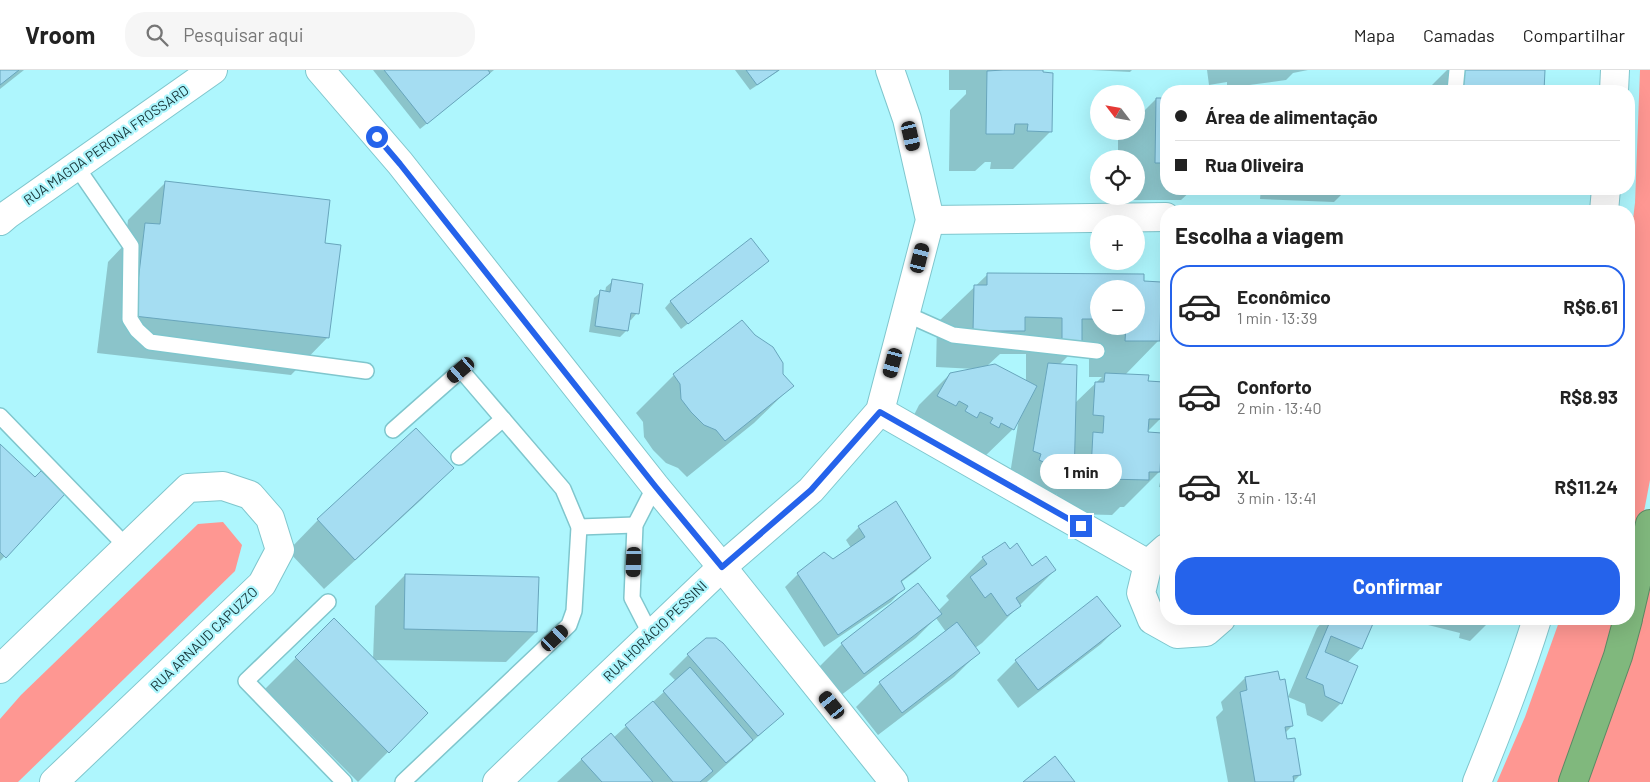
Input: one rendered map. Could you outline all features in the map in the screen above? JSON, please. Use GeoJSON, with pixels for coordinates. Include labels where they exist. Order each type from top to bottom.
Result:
{"type":"FeatureCollection","features":[{"type":"Feature","properties":{"kind":"highway"},"geometry":{"type":"LineString","coordinates":[[1635,588],[1650,524]]}},
{"type":"Feature","properties":{"kind":"highway"},"geometry":{"type":"LineString","coordinates":[[1573,782],[1618,656],[1626,625]]}},
{"type":"Feature","properties":{"kind":"street","name":"RUA MAGDA PERONA FROSSARD"},"geometry":{"type":"LineString","coordinates":[[2,214],[76,166],[213,70]]}},
{"type":"Feature","properties":{"kind":"street"},"geometry":{"type":"LineString","coordinates":[[320,70],[400,164],[655,486],[894,782]]}},
{"type":"Feature","properties":{"kind":"street","name":"RUA HORÁCIO PESSINI"},"geometry":{"type":"LineString","coordinates":[[497,782],[722,567],[811,490],[880,412],[930,220],[907,119],[890,70]]}},
{"type":"Feature","properties":{"kind":"street"},"geometry":{"type":"LineString","coordinates":[[1614,85],[1615,70]]}},
{"type":"Feature","properties":{"kind":"street"},"geometry":{"type":"LineString","coordinates":[[930,220],[1160,217]]}},
{"type":"Feature","properties":{"kind":"street"},"geometry":{"type":"LineString","coordinates":[[880,412],[1157,556],[1141,593],[1152,620],[1160,624]]}},
{"type":"Feature","properties":{"kind":"street","name":"RUA ARNAUD CAPUZZO"},"geometry":{"type":"LineString","coordinates":[[0,669],[188,488],[223,486],[250,495],[270,518],[280,550],[262,584],[54,782]]}},
{"type":"Feature","properties":{"kind":"street"},"geometry":{"type":"LineString","coordinates":[[1161,625],[1177,634],[1206,632],[1214,625]]}},
{"type":"Feature","properties":{"kind":"street"},"geometry":{"type":"LineString","coordinates":[[1477,782],[1500,726],[1535,625]]}},
{"type":"Feature","properties":{"kind":"lane"},"geometry":{"type":"LineString","coordinates":[[1456,85],[1457,70]]}},
{"type":"Feature","properties":{"kind":"lane"},"geometry":{"type":"LineString","coordinates":[[76,166],[131,246],[130,319],[137,330],[150,342],[366,371]]}},
{"type":"Feature","properties":{"kind":"lane"},"geometry":{"type":"LineString","coordinates":[[906,314],[953,335],[1097,351]]}},
{"type":"Feature","properties":{"kind":"lane"},"geometry":{"type":"LineString","coordinates":[[393,430],[461,370],[563,489],[579,527],[574,610],[569,625],[403,782]]}},
{"type":"Feature","properties":{"kind":"lane"},"geometry":{"type":"LineString","coordinates":[[0,416],[127,547]]}},
{"type":"Feature","properties":{"kind":"lane"},"geometry":{"type":"LineString","coordinates":[[459,457],[502,419]]}},
{"type":"Feature","properties":{"kind":"lane"},"geometry":{"type":"LineString","coordinates":[[651,634],[632,598],[635,525],[655,486]]}},
{"type":"Feature","properties":{"kind":"lane"},"geometry":{"type":"LineString","coordinates":[[579,527],[635,525]]}},
{"type":"Feature","properties":{"kind":"lane"},"geometry":{"type":"LineString","coordinates":[[328,602],[246,681],[344,782]]}},
{"type":"Feature","properties":{"kind":"shaded area"},"geometry":{"type":"Polygon","coordinates":[[[1640,70],[1650,70],[1650,480],[1635,555],[1635,205],[1640,70]]]}},
{"type":"Feature","properties":{"kind":"shaded area"},"geometry":{"type":"Polygon","coordinates":[[[223,522],[242,545],[235,571],[18,782],[0,782],[0,719],[21,695],[198,524],[223,522]]]}},
{"type":"Feature","properties":{"kind":"shaded area"},"geometry":{"type":"Polygon","coordinates":[[[1650,583],[1650,782],[1584,782],[1650,583]]]}},
{"type":"Feature","properties":{"kind":"shaded area"},"geometry":{"type":"Polygon","coordinates":[[[1558,625],[1615,625],[1561,782],[1497,782],[1525,717],[1558,625]]]}},
{"type":"Feature","properties":{"kind":"building"},"geometry":{"type":"Polygon","coordinates":[[[0,70],[19,70],[0,85],[0,70]]]}},
{"type":"Feature","properties":{"kind":"building"},"geometry":{"type":"Polygon","coordinates":[[[384,70],[488,70],[490,73],[427,124],[384,70]]]}},
{"type":"Feature","properties":{"kind":"building"},"geometry":{"type":"Polygon","coordinates":[[[746,70],[779,70],[757,85],[746,70]]]}},
{"type":"Feature","properties":{"kind":"building"},"geometry":{"type":"Polygon","coordinates":[[[1043,70],[1043,72],[1053,73],[1052,132],[1027,131],[1028,124],[1015,124],[1014,134],[986,134],[987,71],[1043,70]]]}},
{"type":"Feature","properties":{"kind":"building"},"geometry":{"type":"Polygon","coordinates":[[[1462,70],[1545,70],[1544,85],[1461,85],[1462,70]]]}},
{"type":"Feature","properties":{"kind":"building"},"geometry":{"type":"Polygon","coordinates":[[[1156,98],[1160,98],[1160,163],[1155,163],[1156,98]]]}},
{"type":"Feature","properties":{"kind":"building"},"geometry":{"type":"Polygon","coordinates":[[[165,181],[330,200],[325,243],[341,245],[329,338],[134,316],[145,223],[160,224],[165,181]]]}},
{"type":"Feature","properties":{"kind":"building"},"geometry":{"type":"Polygon","coordinates":[[[751,238],[769,261],[688,324],[670,301],[751,238]]]}},
{"type":"Feature","properties":{"kind":"building"},"geometry":{"type":"Polygon","coordinates":[[[987,273],[1144,274],[1144,280],[1090,280],[1090,319],[1082,319],[1082,344],[1062,344],[1062,318],[1025,317],[1025,331],[973,331],[974,285],[987,285],[987,273]]]}},
{"type":"Feature","properties":{"kind":"building"},"geometry":{"type":"Polygon","coordinates":[[[612,279],[643,284],[639,314],[631,313],[628,331],[595,326],[600,290],[610,292],[612,279]]]}},
{"type":"Feature","properties":{"kind":"building"},"geometry":{"type":"Polygon","coordinates":[[[1145,281],[1160,282],[1160,341],[1125,341],[1125,335],[1145,335],[1145,281]]]}},
{"type":"Feature","properties":{"kind":"building"},"geometry":{"type":"Polygon","coordinates":[[[742,320],[755,335],[773,347],[783,363],[783,374],[794,386],[725,441],[716,430],[704,425],[691,412],[681,399],[680,384],[673,374],[742,320]]]}},
{"type":"Feature","properties":{"kind":"building"},"geometry":{"type":"Polygon","coordinates":[[[1048,363],[1077,365],[1074,479],[1064,479],[1053,472],[1054,467],[1039,460],[1041,454],[1033,451],[1048,363]]]}},
{"type":"Feature","properties":{"kind":"building"},"geometry":{"type":"Polygon","coordinates":[[[995,364],[1037,386],[1014,430],[1001,423],[999,428],[990,423],[993,418],[980,412],[977,418],[965,411],[968,406],[959,401],[956,406],[937,396],[950,373],[995,364]]]}},
{"type":"Feature","properties":{"kind":"building"},"geometry":{"type":"Polygon","coordinates":[[[1105,373],[1149,375],[1148,381],[1160,382],[1160,419],[1149,419],[1148,432],[1160,433],[1160,472],[1149,472],[1149,480],[1105,479],[1105,471],[1091,470],[1093,432],[1103,433],[1104,416],[1093,415],[1095,382],[1104,382],[1105,373]]]}},
{"type":"Feature","properties":{"kind":"building"},"geometry":{"type":"Polygon","coordinates":[[[416,428],[454,468],[355,560],[317,519],[416,428]]]}},
{"type":"Feature","properties":{"kind":"building"},"geometry":{"type":"Polygon","coordinates":[[[0,444],[35,477],[41,471],[65,494],[6,558],[0,552],[0,444]]]}},
{"type":"Feature","properties":{"kind":"building"},"geometry":{"type":"Polygon","coordinates":[[[896,501],[931,558],[901,581],[905,589],[838,635],[797,573],[824,552],[833,559],[865,537],[858,526],[896,501]]]}},
{"type":"Feature","properties":{"kind":"building"},"geometry":{"type":"Polygon","coordinates":[[[1005,542],[1010,549],[1017,543],[1032,566],[1046,556],[1056,570],[1016,598],[1021,606],[1007,616],[991,593],[985,598],[970,577],[987,564],[982,557],[1005,542]]]}},
{"type":"Feature","properties":{"kind":"building"},"geometry":{"type":"Polygon","coordinates":[[[405,574],[539,577],[537,632],[404,629],[405,574]]]}},
{"type":"Feature","properties":{"kind":"building"},"geometry":{"type":"Polygon","coordinates":[[[918,583],[942,614],[864,674],[841,643],[918,583]]]}},
{"type":"Feature","properties":{"kind":"building"},"geometry":{"type":"Polygon","coordinates":[[[1097,596],[1121,626],[1038,690],[1015,660],[1097,596]]]}},
{"type":"Feature","properties":{"kind":"building"},"geometry":{"type":"Polygon","coordinates":[[[334,618],[428,713],[389,753],[295,657],[334,618]]]}},
{"type":"Feature","properties":{"kind":"building"},"geometry":{"type":"Polygon","coordinates":[[[957,622],[980,653],[902,713],[879,682],[957,622]]]}},
{"type":"Feature","properties":{"kind":"building"},"geometry":{"type":"Polygon","coordinates":[[[1328,625],[1372,625],[1362,649],[1331,636],[1325,652],[1358,666],[1342,704],[1325,696],[1323,685],[1306,678],[1328,625]]]}},
{"type":"Feature","properties":{"kind":"building"},"geometry":{"type":"Polygon","coordinates":[[[706,638],[716,638],[723,643],[784,714],[758,736],[687,654],[706,638]]]}},
{"type":"Feature","properties":{"kind":"building"},"geometry":{"type":"Polygon","coordinates":[[[690,667],[753,740],[726,763],[663,691],[690,667]]]}},
{"type":"Feature","properties":{"kind":"building"},"geometry":{"type":"Polygon","coordinates":[[[1278,671],[1280,680],[1285,679],[1293,726],[1285,727],[1287,739],[1295,738],[1301,775],[1293,776],[1294,782],[1255,782],[1240,692],[1247,690],[1245,677],[1278,671]]]}},
{"type":"Feature","properties":{"kind":"building"},"geometry":{"type":"Polygon","coordinates":[[[653,701],[713,771],[700,782],[673,782],[625,725],[653,701]]]}},
{"type":"Feature","properties":{"kind":"building"},"geometry":{"type":"Polygon","coordinates":[[[611,733],[653,782],[602,782],[581,759],[611,733]]]}},
{"type":"Feature","properties":{"kind":"building"},"geometry":{"type":"Polygon","coordinates":[[[1055,756],[1075,782],[1023,782],[1055,756]]]}},
{"type":"Feature","properties":{"kind":"route"},"geometry":{"type":"LineString","coordinates":[[377,137],[655,486],[722,567],[811,490],[880,412],[1081,526]]}}]}
